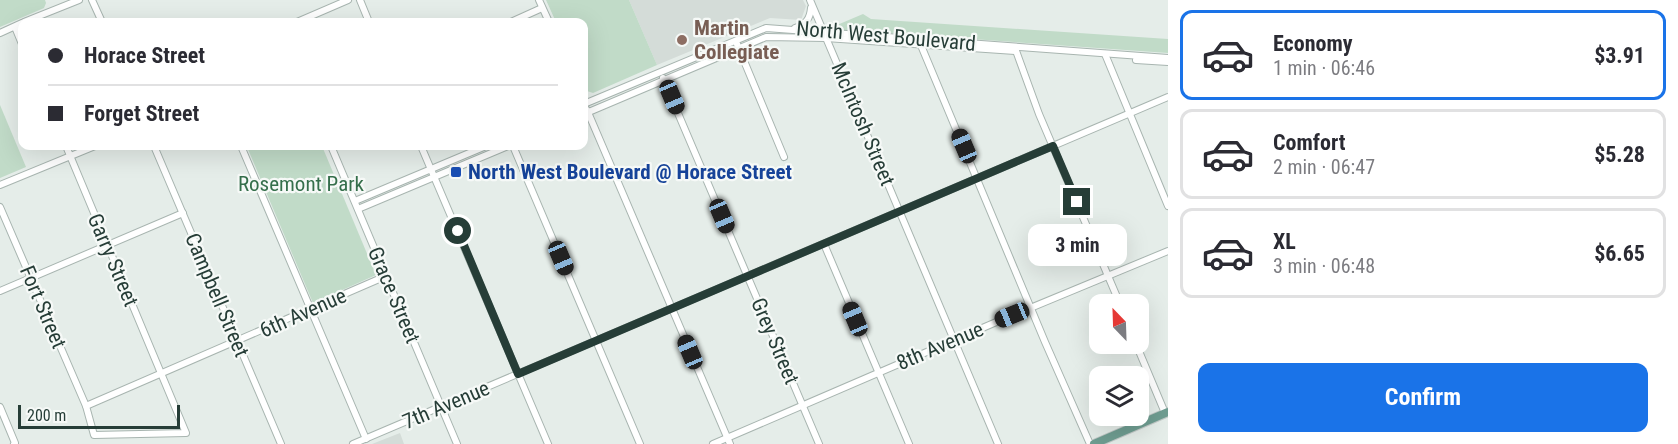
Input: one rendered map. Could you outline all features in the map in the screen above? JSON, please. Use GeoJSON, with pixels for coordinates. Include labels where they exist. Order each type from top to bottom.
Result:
{"type":"FeatureCollection","features":[{"type":"Feature","properties":{"kind":"main road"},"geometry":{"type":"LineString","coordinates":[[1092,444],[1167,413]]}},
{"type":"Feature","properties":{"kind":"street"},"geometry":{"type":"LineString","coordinates":[[35,18],[79,0]]}},
{"type":"Feature","properties":{"kind":"street"},"geometry":{"type":"LineString","coordinates":[[92,0],[100,18]]}},
{"type":"Feature","properties":{"kind":"street"},"geometry":{"type":"LineString","coordinates":[[306,18],[348,0]]}},
{"type":"Feature","properties":{"kind":"street"},"geometry":{"type":"LineString","coordinates":[[360,0],[367,18]]}},
{"type":"Feature","properties":{"kind":"street"},"geometry":{"type":"LineString","coordinates":[[539,0],[547,18]]}},
{"type":"Feature","properties":{"kind":"street","name":"McIntosh Street"},"geometry":{"type":"LineString","coordinates":[[792,28],[804,25],[810,16],[811,2]]}},
{"type":"Feature","properties":{"kind":"street","name":"McIntosh Street"},"geometry":{"type":"LineString","coordinates":[[811,2],[998,444]]}},
{"type":"Feature","properties":{"kind":"street"},"geometry":{"type":"LineString","coordinates":[[520,18],[542,8]]}},
{"type":"Feature","properties":{"kind":"street"},"geometry":{"type":"LineString","coordinates":[[0,33],[18,26]]}},
{"type":"Feature","properties":{"kind":"street"},"geometry":{"type":"LineString","coordinates":[[15,27],[18,34]]}},
{"type":"Feature","properties":{"kind":"street","name":"North West Boulevard"},"geometry":{"type":"LineString","coordinates":[[588,101],[766,28],[792,28],[824,35]]}},
{"type":"Feature","properties":{"kind":"street","name":"North West Boulevard"},"geometry":{"type":"LineString","coordinates":[[588,112],[766,37],[824,35],[1106,56],[1168,63]]}},
{"type":"Feature","properties":{"kind":"street"},"geometry":{"type":"LineString","coordinates":[[735,40],[784,157]]}},
{"type":"Feature","properties":{"kind":"street"},"geometry":{"type":"LineString","coordinates":[[920,42],[1031,308],[1092,444]]}},
{"type":"Feature","properties":{"kind":"street"},"geometry":{"type":"LineString","coordinates":[[1015,49],[1116,294]]}},
{"type":"Feature","properties":{"kind":"street"},"geometry":{"type":"LineString","coordinates":[[1106,56],[1168,206]]}},
{"type":"Feature","properties":{"kind":"street","name":"North West Boulevard"},"geometry":{"type":"LineString","coordinates":[[1106,56],[1168,58]]}},
{"type":"Feature","properties":{"kind":"street","name":"Grey Street"},"geometry":{"type":"LineString","coordinates":[[661,72],[819,444]]}},
{"type":"Feature","properties":{"kind":"street","name":"7th Avenue"},"geometry":{"type":"LineString","coordinates":[[353,444],[1168,97]]}},
{"type":"Feature","properties":{"kind":"street"},"geometry":{"type":"LineString","coordinates":[[588,118],[729,441]]}},
{"type":"Feature","properties":{"kind":"street","name":"Garry Street"},"geometry":{"type":"LineString","coordinates":[[68,150],[186,433],[94,435],[86,406]]}},
{"type":"Feature","properties":{"kind":"street"},"geometry":{"type":"LineString","coordinates":[[0,185],[85,150]]}},
{"type":"Feature","properties":{"kind":"street","name":"Campbell Street"},"geometry":{"type":"LineString","coordinates":[[156,150],[281,444]]}},
{"type":"Feature","properties":{"kind":"street"},"geometry":{"type":"LineString","coordinates":[[243,150],[366,439]]}},
{"type":"Feature","properties":{"kind":"street","name":"Grace Street"},"geometry":{"type":"LineString","coordinates":[[333,150],[457,444]]}},
{"type":"Feature","properties":{"kind":"street"},"geometry":{"type":"LineString","coordinates":[[423,150],[548,444]]}},
{"type":"Feature","properties":{"kind":"street"},"geometry":{"type":"LineString","coordinates":[[355,201],[476,150]]}},
{"type":"Feature","properties":{"kind":"street"},"geometry":{"type":"LineString","coordinates":[[358,209],[498,150]]}},
{"type":"Feature","properties":{"kind":"street"},"geometry":{"type":"LineString","coordinates":[[515,150],[640,444]]}},
{"type":"Feature","properties":{"kind":"street","name":"Fort Street"},"geometry":{"type":"LineString","coordinates":[[0,207],[86,406]]}},
{"type":"Feature","properties":{"kind":"street"},"geometry":{"type":"LineString","coordinates":[[0,291],[183,213]]}},
{"type":"Feature","properties":{"kind":"street"},"geometry":{"type":"LineString","coordinates":[[824,244],[909,444]]}},
{"type":"Feature","properties":{"kind":"street","name":"8th Avenue"},"geometry":{"type":"LineString","coordinates":[[713,444],[729,441],[803,405],[1168,251]]}},
{"type":"Feature","properties":{"kind":"street","name":"6th Avenue"},"geometry":{"type":"LineString","coordinates":[[86,406],[386,276]]}},
{"type":"Feature","properties":{"kind":"street"},"geometry":{"type":"LineString","coordinates":[[1140,354],[1167,413]]}},
{"type":"Feature","properties":{"kind":"street"},"geometry":{"type":"LineString","coordinates":[[0,407],[14,444]]}},
{"type":"Feature","properties":{"kind":"shaded area","name":"Martin Collegiate"},"geometry":{"type":"Polygon","coordinates":[[[629,0],[803,0],[806,6],[801,20],[770,18],[657,65],[629,0]]]}},
{"type":"Feature","properties":{"kind":"shaded area"},"geometry":{"type":"Polygon","coordinates":[[[400,433],[404,444],[372,444],[400,433]]]}},
{"type":"Feature","properties":{"kind":"green space"},"geometry":{"type":"Polygon","coordinates":[[[0,0],[45,0],[44,8],[0,27],[0,0]]]}},
{"type":"Feature","properties":{"kind":"green space"},"geometry":{"type":"Polygon","coordinates":[[[546,0],[629,0],[657,65],[593,93],[588,91],[588,18],[554,18],[546,0]]]}},
{"type":"Feature","properties":{"kind":"green space"},"geometry":{"type":"Polygon","coordinates":[[[863,14],[871,19],[1168,39],[1168,53],[830,29],[828,25],[835,21],[837,25],[863,14]]]}},
{"type":"Feature","properties":{"kind":"green space"},"geometry":{"type":"Polygon","coordinates":[[[0,105],[26,167],[0,178],[0,105]]]}},
{"type":"Feature","properties":{"kind":"green space","name":"Rosemont Park"},"geometry":{"type":"Polygon","coordinates":[[[248,150],[324,150],[376,275],[313,303],[248,150]]]}},
{"type":"Feature","properties":{"kind":"place","name":"Martin Collegiate"},"geometry":{"type":"Point","coordinates":[682,40]}},
{"type":"Feature","properties":{"kind":"place","name":"North West Boulevard @ Horace Street"},"geometry":{"type":"Point","coordinates":[456,172]}},
{"type":"Feature","properties":{"kind":"route"},"geometry":{"type":"LineString","coordinates":[[458,231],[518,374],[1053,146],[1077,202]]}}]}
